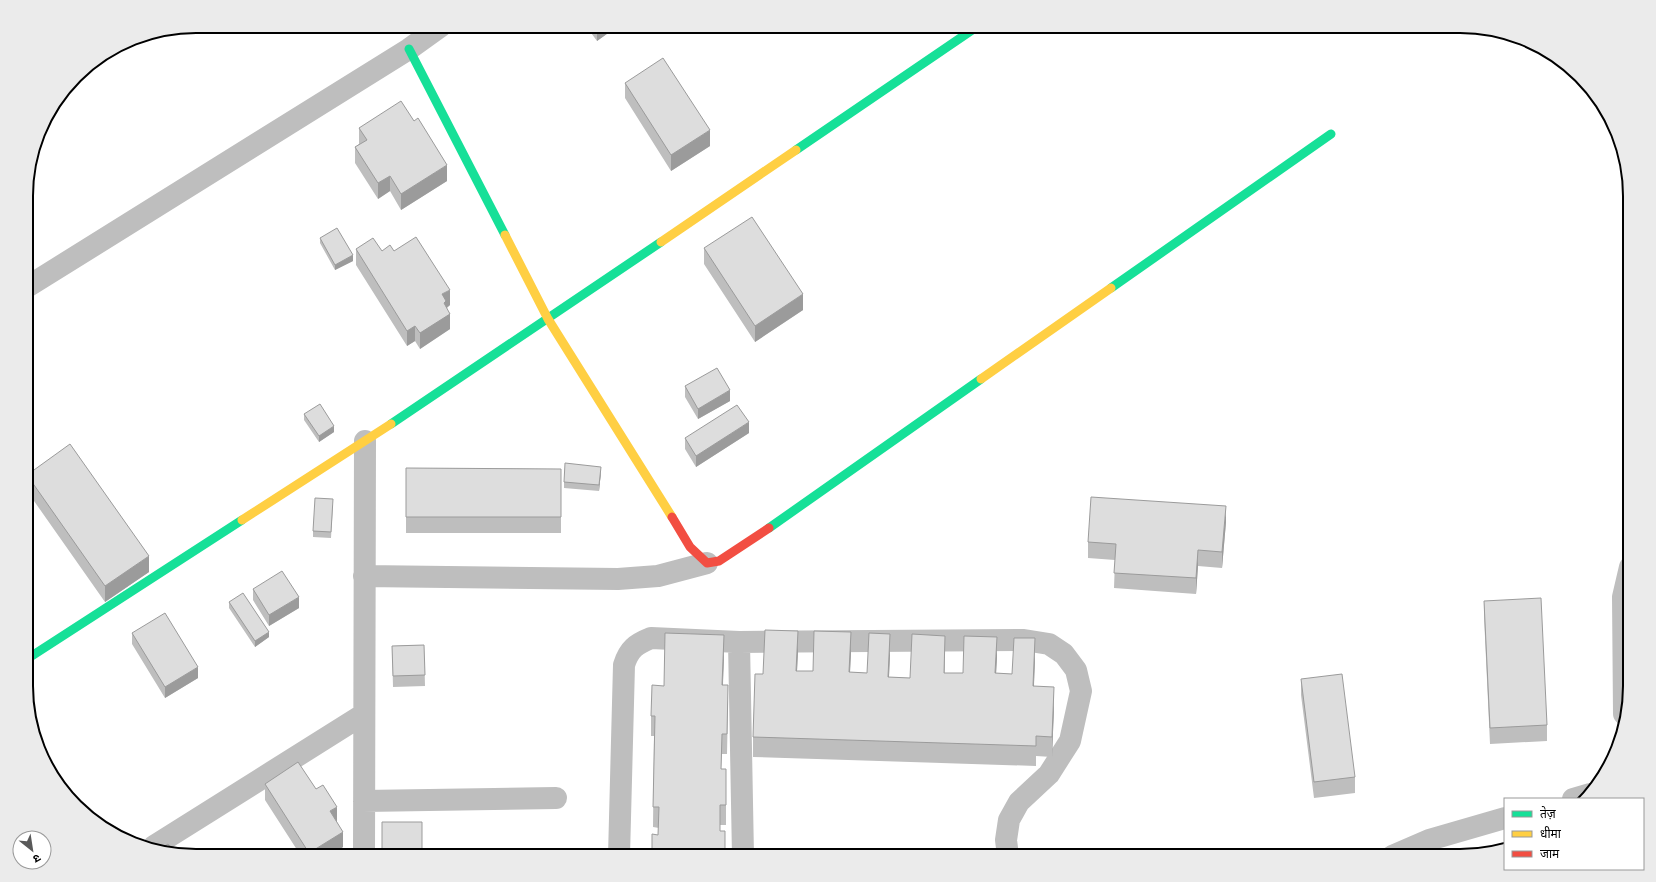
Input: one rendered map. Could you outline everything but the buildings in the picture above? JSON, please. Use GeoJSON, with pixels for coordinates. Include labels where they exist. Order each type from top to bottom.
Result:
{"type":"FeatureCollection","features":[{"type":"Feature","properties":{"kind":"street"},"geometry":{"type":"LineString","coordinates":[[33,283],[430,33]]}},
{"type":"Feature","properties":{"kind":"street"},"geometry":{"type":"LineString","coordinates":[[33,655],[365,441],[968,33]]}},
{"type":"Feature","properties":{"kind":"street"},"geometry":{"type":"LineString","coordinates":[[408,48],[548,318],[690,547],[707,563]]}},
{"type":"Feature","properties":{"kind":"street"},"geometry":{"type":"LineString","coordinates":[[364,576],[618,579],[658,576],[719,561],[734,552],[1331,134]]}},
{"type":"Feature","properties":{"kind":"street"},"geometry":{"type":"LineString","coordinates":[[364,849],[365,441]]}},
{"type":"Feature","properties":{"kind":"street"},"geometry":{"type":"LineString","coordinates":[[619,849],[624,665],[627,655],[638,644],[651,638],[739,642],[1024,640],[1049,644],[1064,654],[1076,670],[1081,691],[1070,741],[1048,774],[1019,802],[1008,820],[1006,840],[1007,849]]}},
{"type":"Feature","properties":{"kind":"street"},"geometry":{"type":"LineString","coordinates":[[739,642],[743,849]]}},
{"type":"Feature","properties":{"kind":"street"},"geometry":{"type":"LineString","coordinates":[[157,844],[364,714]]}},
{"type":"Feature","properties":{"kind":"street"},"geometry":{"type":"LineString","coordinates":[[364,801],[556,798]]}},
{"type":"Feature","properties":{"kind":"street"},"geometry":{"type":"LineString","coordinates":[[1408,849],[1429,840],[1504,818]]}},
{"type":"Feature","properties":{"kind":"traffic: fast"},"geometry":{"type":"LineString","coordinates":[[796,150],[968,33]]}},
{"type":"Feature","properties":{"kind":"traffic: fast"},"geometry":{"type":"LineString","coordinates":[[409,49],[505,235]]}},
{"type":"Feature","properties":{"kind":"traffic: fast"},"geometry":{"type":"LineString","coordinates":[[1111,288],[1331,134]]}},
{"type":"Feature","properties":{"kind":"traffic: fast"},"geometry":{"type":"LineString","coordinates":[[391,424],[661,242]]}},
{"type":"Feature","properties":{"kind":"traffic: fast"},"geometry":{"type":"LineString","coordinates":[[769,528],[981,379]]}},
{"type":"Feature","properties":{"kind":"traffic: fast"},"geometry":{"type":"LineString","coordinates":[[33,655],[242,520]]}},
{"type":"Feature","properties":{"kind":"traffic: slow"},"geometry":{"type":"LineString","coordinates":[[661,242],[796,150]]}},
{"type":"Feature","properties":{"kind":"traffic: slow"},"geometry":{"type":"LineString","coordinates":[[505,235],[548,319],[672,517]]}},
{"type":"Feature","properties":{"kind":"traffic: slow"},"geometry":{"type":"LineString","coordinates":[[981,379],[1111,288]]}},
{"type":"Feature","properties":{"kind":"traffic: slow"},"geometry":{"type":"LineString","coordinates":[[242,520],[391,424]]}},
{"type":"Feature","properties":{"kind":"traffic: jam"},"geometry":{"type":"LineString","coordinates":[[672,517],[690,547],[707,563],[719,561],[769,528]]}}]}
